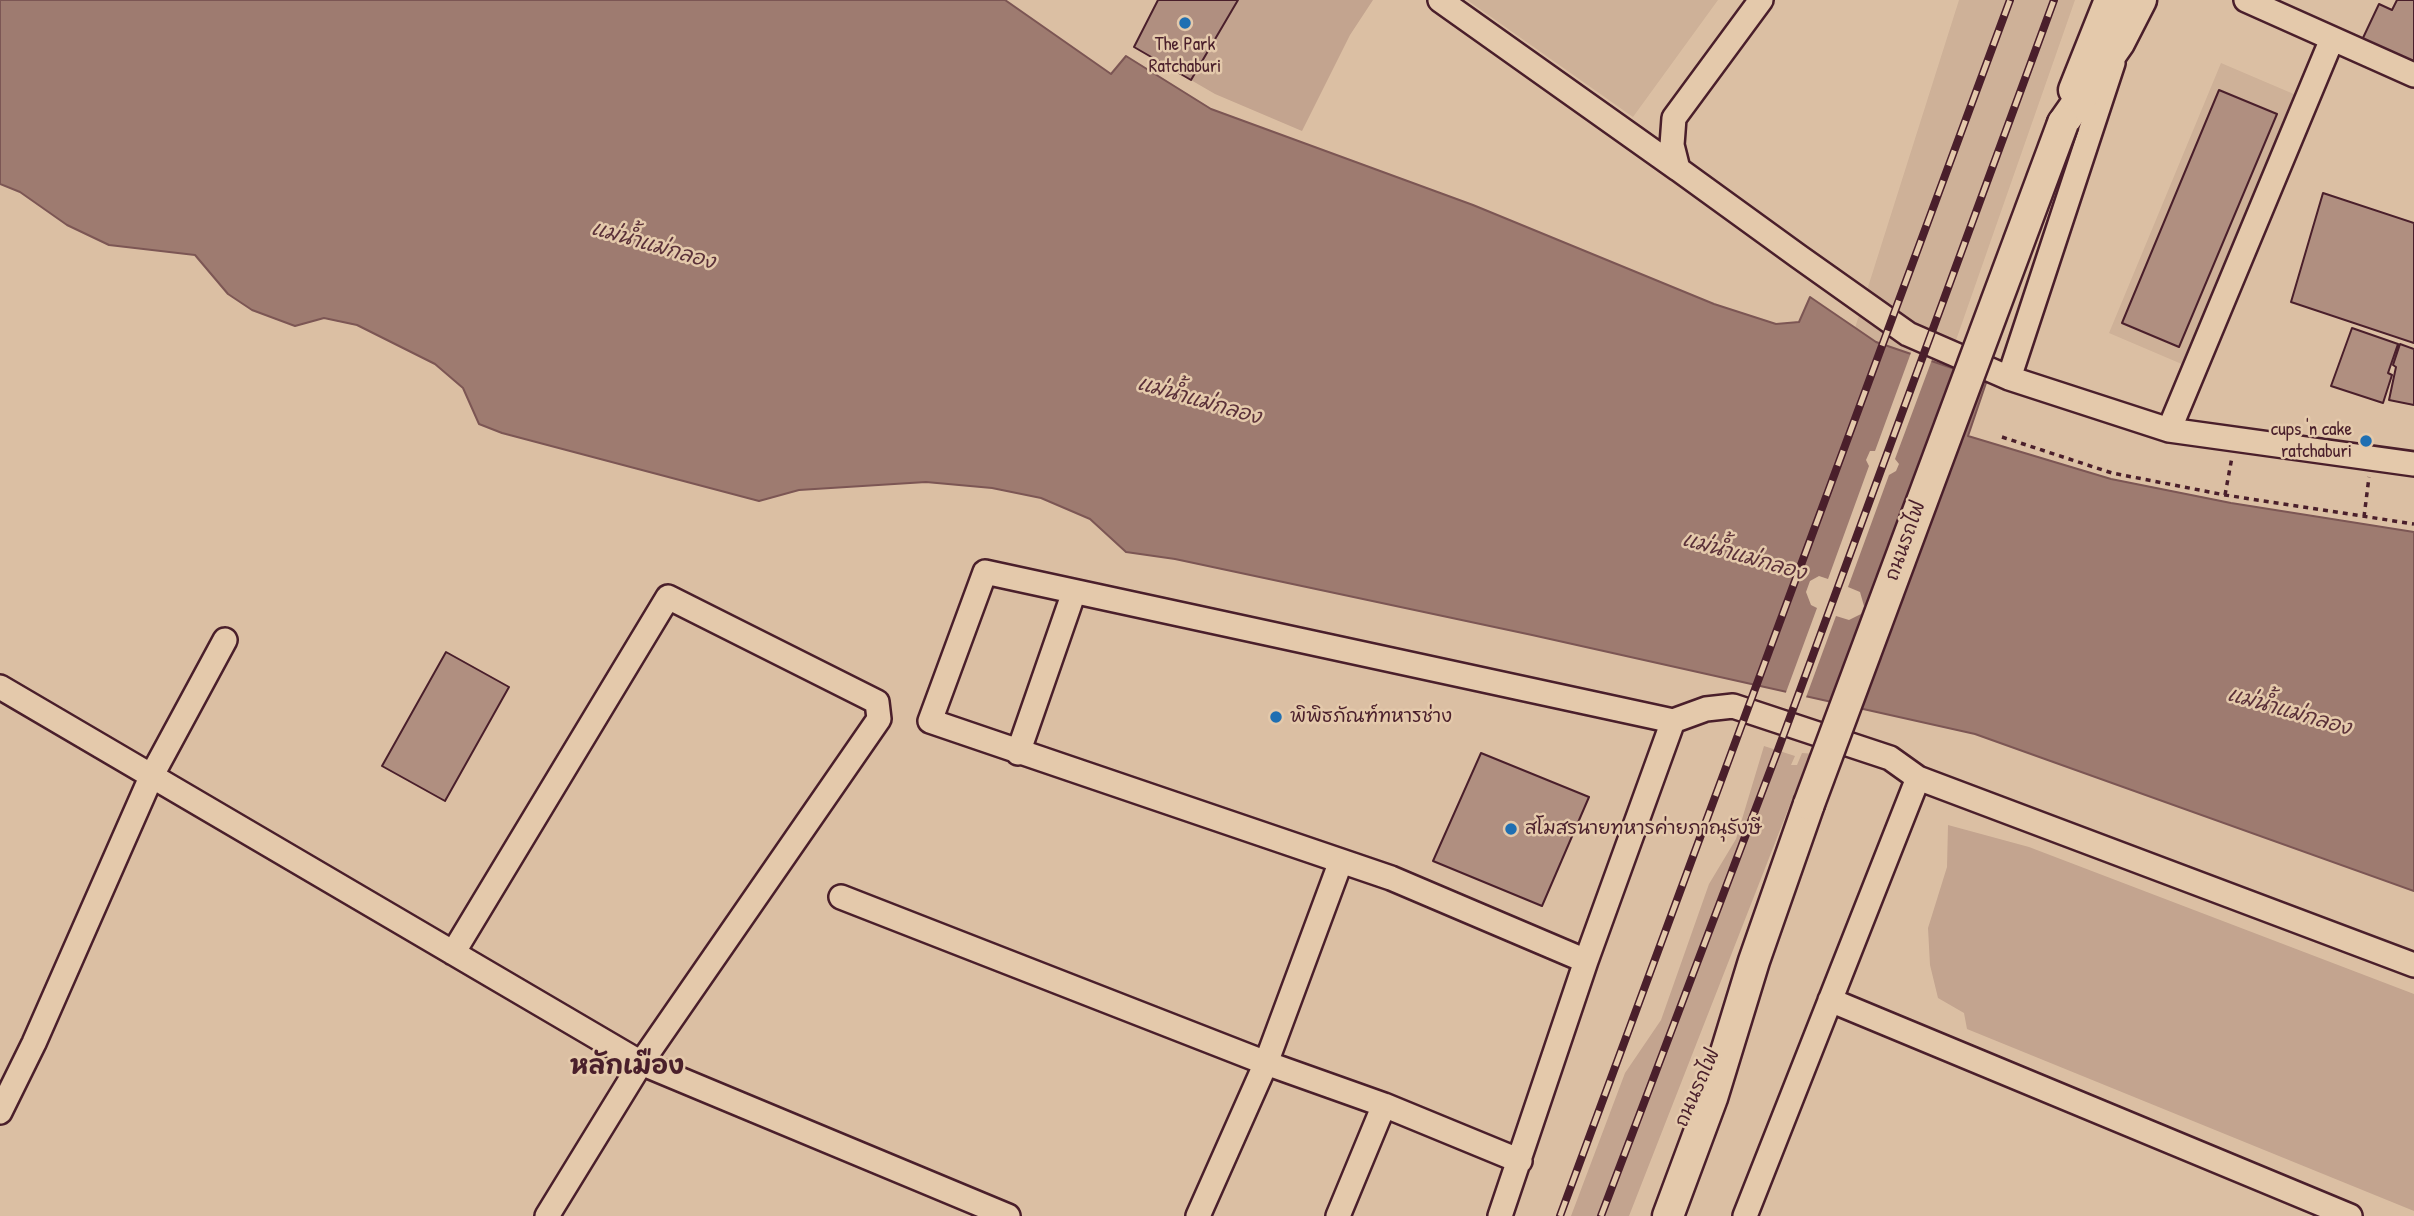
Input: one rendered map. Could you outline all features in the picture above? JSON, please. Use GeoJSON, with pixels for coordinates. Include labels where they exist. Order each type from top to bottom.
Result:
{"type":"FeatureCollection","features":[{"type":"Feature","properties":{"kind":"main road","name":"ถนนรถไฟ"},"geometry":{"type":"LineString","coordinates":[[1668,1216],[1713,1098],[1755,961],[1809,804],[2110,0]]}},
{"type":"Feature","properties":{"kind":"main road","name":"ถนนรถไฟ"},"geometry":{"type":"LineString","coordinates":[[2063,123],[2119,43],[2141,0]]}},
{"type":"Feature","properties":{"kind":"main road","name":"ถนนรถไฟ"},"geometry":{"type":"LineString","coordinates":[[1646,1216],[1687,1111],[1755,961]]}},
{"type":"Feature","properties":{"kind":"street"},"geometry":{"type":"LineString","coordinates":[[1440,0],[1908,334],[2009,377],[2169,430],[2414,464]]}},
{"type":"Feature","properties":{"kind":"street"},"geometry":{"type":"LineString","coordinates":[[1678,169],[1672,145],[1674,118],[1761,0]]}},
{"type":"Feature","properties":{"kind":"street"},"geometry":{"type":"LineString","coordinates":[[2246,0],[2414,75]]}},
{"type":"Feature","properties":{"kind":"street"},"geometry":{"type":"LineString","coordinates":[[2169,430],[2332,39]]}},
{"type":"Feature","properties":{"kind":"street"},"geometry":{"type":"LineString","coordinates":[[2009,377],[2119,43]]}},
{"type":"Feature","properties":{"kind":"street"},"geometry":{"type":"LineString","coordinates":[[1586,961],[1449,901],[1341,861],[930,721],[985,572],[1673,721],[1706,709],[1733,706],[1890,758],[1918,778],[2414,965]]}},
{"type":"Feature","properties":{"kind":"street"},"geometry":{"type":"LineString","coordinates":[[1018,753],[1074,592]]}},
{"type":"Feature","properties":{"kind":"street"},"geometry":{"type":"LineString","coordinates":[[453,953],[668,597],[877,702],[879,719],[640,1063],[547,1216]]}},
{"type":"Feature","properties":{"kind":"street"},"geometry":{"type":"LineString","coordinates":[[0,1112],[34,1042],[152,775],[225,640]]}},
{"type":"Feature","properties":{"kind":"street"},"geometry":{"type":"LineString","coordinates":[[0,687],[640,1063],[1008,1216]]}},
{"type":"Feature","properties":{"kind":"street"},"geometry":{"type":"LineString","coordinates":[[1500,1216],[1586,961],[1673,721]]}},
{"type":"Feature","properties":{"kind":"street"},"geometry":{"type":"LineString","coordinates":[[1745,1216],[1918,778]]}},
{"type":"Feature","properties":{"kind":"street"},"geometry":{"type":"LineString","coordinates":[[1198,1216],[1266,1063],[1341,861]]}},
{"type":"Feature","properties":{"kind":"street"},"geometry":{"type":"LineString","coordinates":[[841,897],[1266,1063],[1384,1105],[1520,1161]]}},
{"type":"Feature","properties":{"kind":"street"},"geometry":{"type":"LineString","coordinates":[[1830,1000],[2350,1216]]}},
{"type":"Feature","properties":{"kind":"street"},"geometry":{"type":"LineString","coordinates":[[1338,1216],[1384,1105]]}},
{"type":"Feature","properties":{"kind":"path"},"geometry":{"type":"LineString","coordinates":[[2001,437],[2112,473],[2225,495],[2414,524]]}},
{"type":"Feature","properties":{"kind":"path"},"geometry":{"type":"LineString","coordinates":[[2225,495],[2232,455]]}},
{"type":"Feature","properties":{"kind":"path"},"geometry":{"type":"LineString","coordinates":[[2364,517],[2370,475]]}},
{"type":"Feature","properties":{"kind":"shaded area"},"geometry":{"type":"Polygon","coordinates":[[[1158,0],[1373,0],[1350,35],[1302,131],[1215,94],[1134,47],[1158,0]]]}},
{"type":"Feature","properties":{"kind":"shaded area"},"geometry":{"type":"Polygon","coordinates":[[[1467,0],[1718,0],[1633,117],[1467,0]]]}},
{"type":"Feature","properties":{"kind":"shaded area"},"geometry":{"type":"Polygon","coordinates":[[[1959,0],[2075,0],[1947,366],[1875,342],[1855,328],[1959,0]]]}},
{"type":"Feature","properties":{"kind":"shaded area"},"geometry":{"type":"Polygon","coordinates":[[[2221,63],[2296,95],[2184,365],[2109,333],[2221,63]]]}},
{"type":"Feature","properties":{"kind":"shaded area"},"geometry":{"type":"Polygon","coordinates":[[[1764,746],[1795,756],[1791,765],[1797,765],[1802,753],[1817,754],[1804,783],[1798,784],[1629,1216],[1571,1216],[1625,1073],[1661,1020],[1709,884],[1736,839],[1764,746]]]}},
{"type":"Feature","properties":{"kind":"shaded area"},"geometry":{"type":"Polygon","coordinates":[[[1948,825],[2029,847],[2414,994],[2414,1211],[1967,1029],[1964,1013],[1938,998],[1930,965],[1928,928],[1947,867],[1948,825]]]}},
{"type":"Feature","properties":{"kind":"water","name":"แม่น้ำแม่กลอง"},"geometry":{"type":"Polygon","coordinates":[[[0,0],[1005,0],[1111,74],[1126,56],[1211,109],[1473,205],[1714,304],[1776,324],[1799,322],[1810,297],[1876,342],[1987,380],[1968,436],[2111,479],[2231,503],[2414,532],[2414,891],[1975,734],[1532,635],[1175,559],[1126,552],[1090,519],[1041,498],[992,488],[926,482],[799,490],[759,501],[502,433],[479,424],[463,388],[435,364],[357,325],[324,318],[295,326],[252,310],[228,294],[195,255],[109,245],[67,225],[20,192],[0,184],[0,0]]]}},
{"type":"Feature","properties":{"kind":"pier"},"geometry":{"type":"Polygon","coordinates":[[[1912,350],[1933,357],[1895,459],[1899,464],[1896,471],[1889,475],[1848,587],[1860,592],[1864,606],[1861,614],[1849,620],[1836,616],[1805,700],[1785,695],[1817,608],[1811,605],[1806,592],[1810,581],[1819,576],[1828,579],[1869,466],[1866,460],[1870,451],[1875,451],[1912,350]]]}},
{"type":"Feature","properties":{"kind":"building","name":"The Park Ratchaburi"},"geometry":{"type":"Polygon","coordinates":[[[1158,0],[1238,0],[1191,80],[1134,47],[1158,0]]]}},
{"type":"Feature","properties":{"kind":"building"},"geometry":{"type":"Polygon","coordinates":[[[2397,0],[2414,0],[2414,65],[2362,40],[2379,4],[2392,10],[2397,0]]]}},
{"type":"Feature","properties":{"kind":"building"},"geometry":{"type":"Polygon","coordinates":[[[2219,90],[2277,114],[2179,347],[2122,323],[2219,90]]]}},
{"type":"Feature","properties":{"kind":"building"},"geometry":{"type":"Polygon","coordinates":[[[2323,193],[2414,223],[2414,343],[2291,302],[2323,193]]]}},
{"type":"Feature","properties":{"kind":"building"},"geometry":{"type":"Polygon","coordinates":[[[2352,328],[2398,344],[2388,373],[2392,375],[2383,403],[2331,386],[2352,328]]]}},
{"type":"Feature","properties":{"kind":"building"},"geometry":{"type":"Polygon","coordinates":[[[2400,344],[2414,349],[2414,405],[2389,400],[2396,367],[2393,365],[2400,344]]]}},
{"type":"Feature","properties":{"kind":"building"},"geometry":{"type":"Polygon","coordinates":[[[446,652],[509,687],[445,801],[382,766],[446,652]]]}},
{"type":"Feature","properties":{"kind":"building","name":"สโมสรนายทหารค่ายภาณุรังษี"},"geometry":{"type":"Polygon","coordinates":[[[1481,753],[1589,797],[1542,906],[1433,861],[1481,753]]]}},
{"type":"Feature","properties":{"kind":"railway"},"geometry":{"type":"LineString","coordinates":[[1560,1216],[2010,0]]}},
{"type":"Feature","properties":{"kind":"railway"},"geometry":{"type":"LineString","coordinates":[[1601,1216],[1778,750],[2054,0]]}},
{"type":"Feature","properties":{"kind":"place","name":"The Park Ratchaburi"},"geometry":{"type":"Point","coordinates":[1185,23]}},
{"type":"Feature","properties":{"kind":"place","name":"cups 'n cake ratchaburi"},"geometry":{"type":"Point","coordinates":[2366,441]}},
{"type":"Feature","properties":{"kind":"place","name":"พิพิธภัณฑ์ทหารช่าง"},"geometry":{"type":"Point","coordinates":[1276,717]}},
{"type":"Feature","properties":{"kind":"place","name":"สโมสรนายทหารค่ายภาณุรังษี"},"geometry":{"type":"Point","coordinates":[1511,829]}},
{"type":"Feature","properties":{"kind":"district","name":"หลักเมือง"},"geometry":{"type":"Point","coordinates":[627,1067]}}]}
